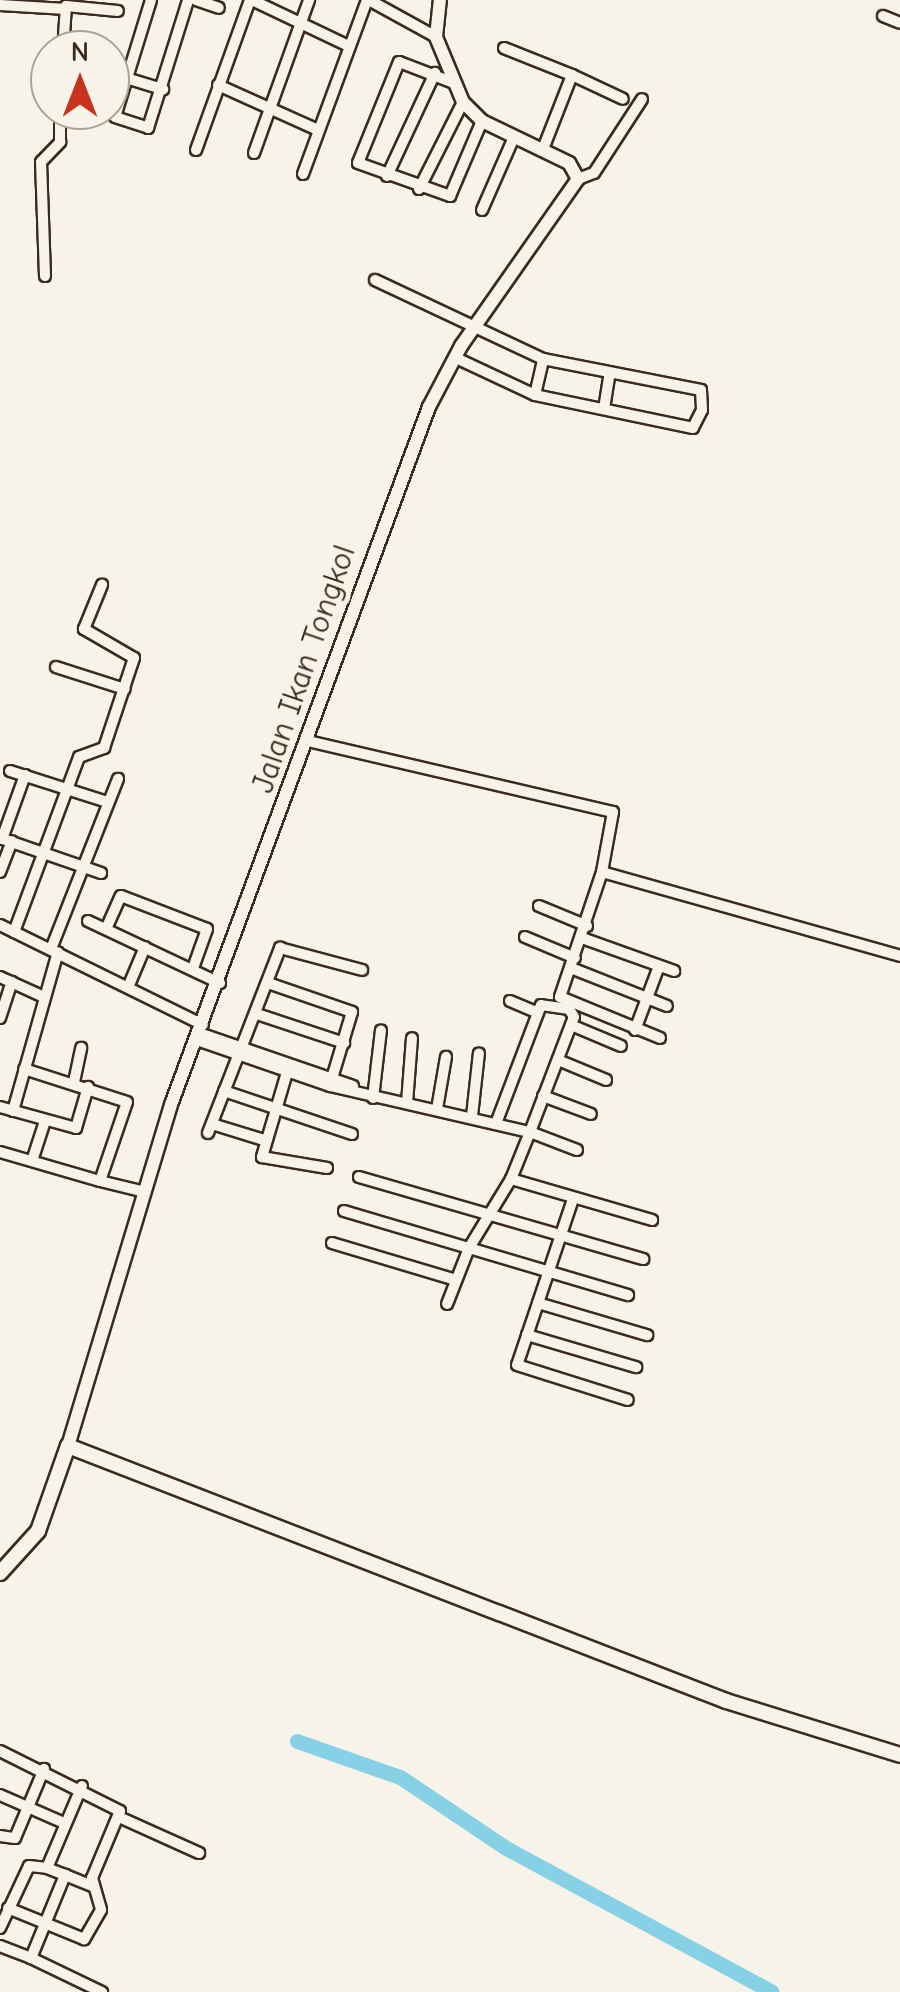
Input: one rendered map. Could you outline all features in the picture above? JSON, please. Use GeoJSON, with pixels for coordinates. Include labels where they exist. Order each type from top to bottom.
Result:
{"type":"FeatureCollection","features":[{"type":"Feature","properties":{"kind":"main road"},"geometry":{"type":"LineString","coordinates":[[0,1573],[32,1541],[68,1446],[726,1701],[900,1755]]}},
{"type":"Feature","properties":{"kind":"street"},"geometry":{"type":"LineString","coordinates":[[130,66],[151,0]]}},
{"type":"Feature","properties":{"kind":"street"},"geometry":{"type":"LineString","coordinates":[[130,123],[151,128],[188,0]]}},
{"type":"Feature","properties":{"kind":"street"},"geometry":{"type":"LineString","coordinates":[[196,150],[250,0],[349,46]]}},
{"type":"Feature","properties":{"kind":"street"},"geometry":{"type":"LineString","coordinates":[[254,153],[309,0]]}},
{"type":"Feature","properties":{"kind":"street"},"geometry":{"type":"LineString","coordinates":[[303,174],[368,0],[436,37]]}},
{"type":"Feature","properties":{"kind":"street"},"geometry":{"type":"LineString","coordinates":[[440,0],[436,37],[462,102],[482,121],[542,149],[578,179],[594,172],[642,99]]}},
{"type":"Feature","properties":{"kind":"street"},"geometry":{"type":"LineString","coordinates":[[200,1],[220,8]]}},
{"type":"Feature","properties":{"kind":"street"},"geometry":{"type":"LineString","coordinates":[[7,3],[118,11]]}},
{"type":"Feature","properties":{"kind":"street"},"geometry":{"type":"LineString","coordinates":[[64,30],[66,5]]}},
{"type":"Feature","properties":{"kind":"street"},"geometry":{"type":"LineString","coordinates":[[883,16],[900,23]]}},
{"type":"Feature","properties":{"kind":"street"},"geometry":{"type":"LineString","coordinates":[[504,48],[623,99]]}},
{"type":"Feature","properties":{"kind":"street"},"geometry":{"type":"LineString","coordinates":[[454,83],[435,72],[399,62],[358,162],[419,189],[450,196],[482,121]]}},
{"type":"Feature","properties":{"kind":"street"},"geometry":{"type":"LineString","coordinates":[[387,176],[435,72]]}},
{"type":"Feature","properties":{"kind":"street"},"geometry":{"type":"LineString","coordinates":[[542,149],[572,75]]}},
{"type":"Feature","properties":{"kind":"street"},"geometry":{"type":"LineString","coordinates":[[130,79],[162,90]]}},
{"type":"Feature","properties":{"kind":"street"},"geometry":{"type":"LineString","coordinates":[[218,84],[318,130]]}},
{"type":"Feature","properties":{"kind":"street"},"geometry":{"type":"LineString","coordinates":[[419,189],[462,102]]}},
{"type":"Feature","properties":{"kind":"street"},"geometry":{"type":"LineString","coordinates":[[45,276],[41,162],[60,142],[60,130]]}},
{"type":"Feature","properties":{"kind":"street"},"geometry":{"type":"LineString","coordinates":[[482,210],[514,137]]}},
{"type":"Feature","properties":{"kind":"street","name":"Jalan Ikan Tongkol"},"geometry":{"type":"LineString","coordinates":[[68,1446],[145,1192],[401,478],[454,357],[578,179]]}},
{"type":"Feature","properties":{"kind":"street"},"geometry":{"type":"LineString","coordinates":[[375,280],[543,359],[701,390],[704,398],[693,428],[536,395],[454,357]]}},
{"type":"Feature","properties":{"kind":"street"},"geometry":{"type":"LineString","coordinates":[[536,395],[543,359]]}},
{"type":"Feature","properties":{"kind":"street"},"geometry":{"type":"LineString","coordinates":[[604,409],[610,372]]}},
{"type":"Feature","properties":{"kind":"street"},"geometry":{"type":"LineString","coordinates":[[14,932],[84,751],[104,748],[125,689],[134,653],[84,628],[102,584]]}},
{"type":"Feature","properties":{"kind":"street"},"geometry":{"type":"LineString","coordinates":[[56,667],[125,689]]}},
{"type":"Feature","properties":{"kind":"street"},"geometry":{"type":"LineString","coordinates":[[308,741],[613,812],[602,872],[561,1000],[660,1038]]}},
{"type":"Feature","properties":{"kind":"street"},"geometry":{"type":"LineString","coordinates":[[10,771],[108,802]]}},
{"type":"Feature","properties":{"kind":"street"},"geometry":{"type":"LineString","coordinates":[[0,872],[5,839],[26,774]]}},
{"type":"Feature","properties":{"kind":"street"},"geometry":{"type":"LineString","coordinates":[[13,1111],[55,951],[82,867],[118,778]]}},
{"type":"Feature","properties":{"kind":"street"},"geometry":{"type":"LineString","coordinates":[[5,839],[100,873]]}},
{"type":"Feature","properties":{"kind":"street"},"geometry":{"type":"LineString","coordinates":[[602,872],[900,956]]}},
{"type":"Feature","properties":{"kind":"street"},"geometry":{"type":"LineString","coordinates":[[106,929],[121,896],[207,929],[193,968]]}},
{"type":"Feature","properties":{"kind":"street"},"geometry":{"type":"LineString","coordinates":[[540,906],[584,932],[674,971]]}},
{"type":"Feature","properties":{"kind":"street"},"geometry":{"type":"LineString","coordinates":[[88,921],[221,983]]}},
{"type":"Feature","properties":{"kind":"street"},"geometry":{"type":"LineString","coordinates":[[0,925],[129,985],[200,1033],[239,1053],[376,1097],[498,1122],[576,1150]]}},
{"type":"Feature","properties":{"kind":"street"},"geometry":{"type":"LineString","coordinates":[[525,937],[668,1006]]}},
{"type":"Feature","properties":{"kind":"street"},"geometry":{"type":"LineString","coordinates":[[264,1140],[210,1128],[283,945],[362,970]]}},
{"type":"Feature","properties":{"kind":"street"},"geometry":{"type":"LineString","coordinates":[[129,985],[145,947]]}},
{"type":"Feature","properties":{"kind":"street"},"geometry":{"type":"LineString","coordinates":[[635,1030],[659,966]]}},
{"type":"Feature","properties":{"kind":"street"},"geometry":{"type":"LineString","coordinates":[[0,1018],[6,979],[44,997]]}},
{"type":"Feature","properties":{"kind":"street"},"geometry":{"type":"LineString","coordinates":[[268,983],[350,1010],[344,1043],[330,1082]]}},
{"type":"Feature","properties":{"kind":"street"},"geometry":{"type":"LineString","coordinates":[[510,1001],[538,1013]]}},
{"type":"Feature","properties":{"kind":"street"},"geometry":{"type":"LineString","coordinates":[[447,1304],[469,1248],[511,1179],[574,1012],[544,1002],[498,1122]]}},
{"type":"Feature","properties":{"kind":"street"},"geometry":{"type":"LineString","coordinates":[[256,1014],[344,1043]]}},
{"type":"Feature","properties":{"kind":"street"},"geometry":{"type":"LineString","coordinates":[[571,1025],[621,1046]]}},
{"type":"Feature","properties":{"kind":"street"},"geometry":{"type":"LineString","coordinates":[[376,1097],[381,1030]]}},
{"type":"Feature","properties":{"kind":"street"},"geometry":{"type":"LineString","coordinates":[[406,1102],[412,1038]]}},
{"type":"Feature","properties":{"kind":"street"},"geometry":{"type":"LineString","coordinates":[[74,1082],[81,1048]]}},
{"type":"Feature","properties":{"kind":"street"},"geometry":{"type":"LineString","coordinates":[[472,1116],[479,1053]]}},
{"type":"Feature","properties":{"kind":"street"},"geometry":{"type":"LineString","coordinates":[[438,1109],[446,1057]]}},
{"type":"Feature","properties":{"kind":"street"},"geometry":{"type":"LineString","coordinates":[[558,1060],[606,1080]]}},
{"type":"Feature","properties":{"kind":"street"},"geometry":{"type":"LineString","coordinates":[[24,1069],[127,1100],[100,1180]]}},
{"type":"Feature","properties":{"kind":"street"},"geometry":{"type":"LineString","coordinates":[[288,1069],[264,1140],[264,1159],[327,1168]]}},
{"type":"Feature","properties":{"kind":"street"},"geometry":{"type":"LineString","coordinates":[[0,1107],[78,1127],[88,1086]]}},
{"type":"Feature","properties":{"kind":"street"},"geometry":{"type":"LineString","coordinates":[[224,1091],[352,1134]]}},
{"type":"Feature","properties":{"kind":"street"},"geometry":{"type":"LineString","coordinates":[[543,1096],[591,1114]]}},
{"type":"Feature","properties":{"kind":"street"},"geometry":{"type":"LineString","coordinates":[[32,1161],[45,1120]]}},
{"type":"Feature","properties":{"kind":"street"},"geometry":{"type":"LineString","coordinates":[[0,1152],[145,1192]]}},
{"type":"Feature","properties":{"kind":"street"},"geometry":{"type":"LineString","coordinates":[[359,1177],[643,1259]]}},
{"type":"Feature","properties":{"kind":"street"},"geometry":{"type":"LineString","coordinates":[[511,1179],[652,1220]]}},
{"type":"Feature","properties":{"kind":"street"},"geometry":{"type":"LineString","coordinates":[[573,1200],[527,1335],[520,1369],[628,1400]]}},
{"type":"Feature","properties":{"kind":"street"},"geometry":{"type":"LineString","coordinates":[[344,1212],[628,1294]]}},
{"type":"Feature","properties":{"kind":"street"},"geometry":{"type":"LineString","coordinates":[[332,1242],[456,1280]]}},
{"type":"Feature","properties":{"kind":"street"},"geometry":{"type":"LineString","coordinates":[[538,1302],[648,1335]]}},
{"type":"Feature","properties":{"kind":"street"},"geometry":{"type":"LineString","coordinates":[[527,1335],[636,1367]]}},
{"type":"Feature","properties":{"kind":"street"},"geometry":{"type":"LineString","coordinates":[[0,1751],[82,1786],[117,1808],[119,1817],[92,1886],[100,1910],[84,1939],[8,1908]]}},
{"type":"Feature","properties":{"kind":"street"},"geometry":{"type":"LineString","coordinates":[[0,1836],[15,1838],[44,1769]]}},
{"type":"Feature","properties":{"kind":"street"},"geometry":{"type":"LineString","coordinates":[[48,1868],[82,1786]]}},
{"type":"Feature","properties":{"kind":"street"},"geometry":{"type":"LineString","coordinates":[[0,1795],[64,1823]]}},
{"type":"Feature","properties":{"kind":"street"},"geometry":{"type":"LineString","coordinates":[[119,1817],[199,1854]]}},
{"type":"Feature","properties":{"kind":"street"},"geometry":{"type":"LineString","coordinates":[[0,1928],[28,1866],[48,1868],[92,1886]]}},
{"type":"Feature","properties":{"kind":"street"},"geometry":{"type":"LineString","coordinates":[[32,1958],[64,1875]]}},
{"type":"Feature","properties":{"kind":"street"},"geometry":{"type":"LineString","coordinates":[[0,1946],[102,1992]]}},
{"type":"Feature","properties":{"kind":"waterway"},"geometry":{"type":"LineString","coordinates":[[297,1741],[400,1777],[506,1848],[772,1992]]}}]}
